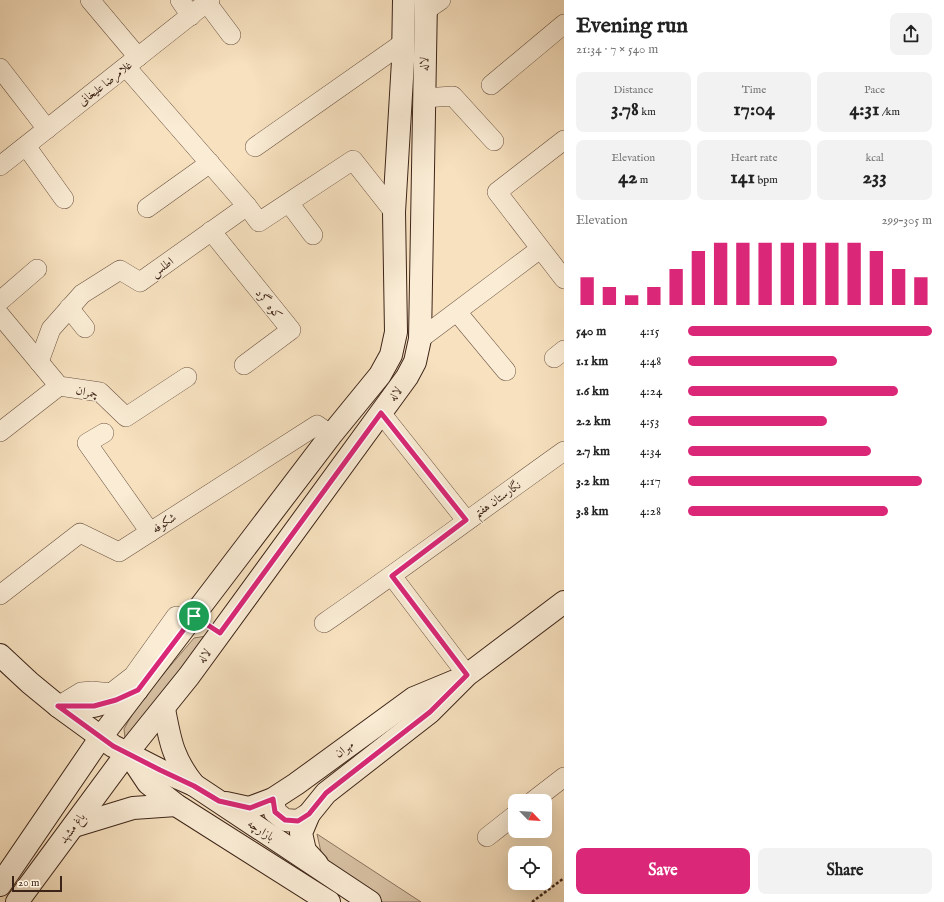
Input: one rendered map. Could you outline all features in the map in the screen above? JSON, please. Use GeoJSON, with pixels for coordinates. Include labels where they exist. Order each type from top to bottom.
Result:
{"type":"FeatureCollection","features":[{"type":"Feature","properties":{"kind":"main road","name":"لاله"},"geometry":{"type":"LineString","coordinates":[[101,737],[138,690],[185,616],[380,376],[391,355],[396,332],[394,212],[404,0]]}},
{"type":"Feature","properties":{"kind":"main road","name":"لاله"},"geometry":{"type":"LineString","coordinates":[[127,753],[164,709],[189,676],[407,378],[415,362],[420,339],[424,98],[430,4]]}},
{"type":"Feature","properties":{"kind":"main road","name":"مهران"},"geometry":{"type":"LineString","coordinates":[[321,869],[305,851],[302,834],[309,814],[326,793],[430,712],[467,675],[564,602]]}},
{"type":"Feature","properties":{"kind":"main road"},"geometry":{"type":"LineString","coordinates":[[185,616],[220,633]]}},
{"type":"Feature","properties":{"kind":"main road","name":"بازارچه"},"geometry":{"type":"LineString","coordinates":[[0,655],[30,683],[58,706],[113,746],[194,786],[219,801],[370,902]]}},
{"type":"Feature","properties":{"kind":"main road","name":"مهران"},"geometry":{"type":"LineString","coordinates":[[219,801],[250,808],[273,799],[414,698],[467,675]]}},
{"type":"Feature","properties":{"kind":"main road"},"geometry":{"type":"LineString","coordinates":[[58,706],[94,706],[116,700],[138,690]]}},
{"type":"Feature","properties":{"kind":"main road"},"geometry":{"type":"LineString","coordinates":[[164,709],[172,749],[183,772],[194,786]]}},
{"type":"Feature","properties":{"kind":"main road"},"geometry":{"type":"LineString","coordinates":[[0,885],[101,737]]}},
{"type":"Feature","properties":{"kind":"main road","name":"بازارچه"},"geometry":{"type":"LineString","coordinates":[[127,753],[148,783],[176,805],[324,901]]}},
{"type":"Feature","properties":{"kind":"main road","name":"باغ مشهد"},"geometry":{"type":"LineString","coordinates":[[17,902],[127,753]]}},
{"type":"Feature","properties":{"kind":"main road"},"geometry":{"type":"LineString","coordinates":[[273,799],[275,812],[285,820],[298,821],[309,814]]}},
{"type":"Feature","properties":{"kind":"main road"},"geometry":{"type":"LineString","coordinates":[[74,826],[133,808],[176,805]]}},
{"type":"Feature","properties":{"kind":"street"},"geometry":{"type":"LineString","coordinates":[[90,0],[132,62],[210,163],[259,222],[353,160],[394,212]]}},
{"type":"Feature","properties":{"kind":"street"},"geometry":{"type":"LineString","coordinates":[[180,0],[190,16]]}},
{"type":"Feature","properties":{"kind":"street"},"geometry":{"type":"LineString","coordinates":[[208,1],[231,35]]}},
{"type":"Feature","properties":{"kind":"street","name":"غلامرضا علیخانی"},"geometry":{"type":"LineString","coordinates":[[0,166],[208,1]]}},
{"type":"Feature","properties":{"kind":"street"},"geometry":{"type":"LineString","coordinates":[[491,85],[564,24]]}},
{"type":"Feature","properties":{"kind":"street"},"geometry":{"type":"LineString","coordinates":[[255,147],[403,43]]}},
{"type":"Feature","properties":{"kind":"street"},"geometry":{"type":"LineString","coordinates":[[0,68],[47,129]]}},
{"type":"Feature","properties":{"kind":"street"},"geometry":{"type":"LineString","coordinates":[[424,98],[453,96],[494,141]]}},
{"type":"Feature","properties":{"kind":"street"},"geometry":{"type":"LineString","coordinates":[[561,270],[540,249],[497,192],[564,140]]}},
{"type":"Feature","properties":{"kind":"street"},"geometry":{"type":"LineString","coordinates":[[26,146],[64,199]]}},
{"type":"Feature","properties":{"kind":"street"},"geometry":{"type":"LineString","coordinates":[[147,208],[210,163]]}},
{"type":"Feature","properties":{"kind":"street"},"geometry":{"type":"LineString","coordinates":[[288,203],[313,235]]}},
{"type":"Feature","properties":{"kind":"street","name":"اطلس"},"geometry":{"type":"LineString","coordinates":[[39,362],[51,329],[82,294],[120,270],[140,282],[247,206]]}},
{"type":"Feature","properties":{"kind":"street","name":"کوه گرد"},"geometry":{"type":"LineString","coordinates":[[211,231],[291,330],[244,365]]}},
{"type":"Feature","properties":{"kind":"street"},"geometry":{"type":"LineString","coordinates":[[420,339],[540,249]]}},
{"type":"Feature","properties":{"kind":"street"},"geometry":{"type":"LineString","coordinates":[[0,301],[36,269]]}},
{"type":"Feature","properties":{"kind":"street"},"geometry":{"type":"LineString","coordinates":[[70,308],[85,328]]}},
{"type":"Feature","properties":{"kind":"street"},"geometry":{"type":"LineString","coordinates":[[457,312],[506,371]]}},
{"type":"Feature","properties":{"kind":"street","name":"چمران"},"geometry":{"type":"LineString","coordinates":[[0,315],[59,386],[100,392],[126,417],[187,377]]}},
{"type":"Feature","properties":{"kind":"street"},"geometry":{"type":"LineString","coordinates":[[0,432],[59,386]]}},
{"type":"Feature","properties":{"kind":"street"},"geometry":{"type":"LineString","coordinates":[[381,413],[466,520]]}},
{"type":"Feature","properties":{"kind":"street","name":"شکوفه"},"geometry":{"type":"LineString","coordinates":[[0,595],[80,533],[119,552],[317,425],[331,435]]}},
{"type":"Feature","properties":{"kind":"street"},"geometry":{"type":"LineString","coordinates":[[104,433],[87,442],[150,532]]}},
{"type":"Feature","properties":{"kind":"street","name":"نگارستان هفتم"},"geometry":{"type":"LineString","coordinates":[[324,624],[392,576],[466,520],[564,451]]}},
{"type":"Feature","properties":{"kind":"street"},"geometry":{"type":"LineString","coordinates":[[392,576],[467,675]]}},
{"type":"Feature","properties":{"kind":"street"},"geometry":{"type":"LineString","coordinates":[[58,706],[81,692],[92,691],[112,693],[133,676],[185,616]]}},
{"type":"Feature","properties":{"kind":"street"},"geometry":{"type":"LineString","coordinates":[[542,794],[564,777]]}},
{"type":"Feature","properties":{"kind":"street"},"geometry":{"type":"LineString","coordinates":[[487,837],[508,820]]}},
{"type":"Feature","properties":{"kind":"path"},"geometry":{"type":"LineString","coordinates":[[532,902],[564,878]]}},
{"type":"Feature","properties":{"kind":"shaded area"},"geometry":{"type":"Polygon","coordinates":[[[206,636],[136,730],[125,738],[124,729],[138,704],[194,638],[206,636]]]}},
{"type":"Feature","properties":{"kind":"shaded area"},"geometry":{"type":"Polygon","coordinates":[[[317,834],[421,902],[383,902],[323,861],[317,834]]]}},
{"type":"Feature","properties":{"kind":"route"},"geometry":{"type":"LineString","coordinates":[[381,413],[466,520],[392,576],[467,675],[430,712],[326,793],[309,814],[298,821],[285,820],[275,812],[273,799],[250,808],[219,801],[194,786],[113,746],[58,706],[94,706],[116,700],[138,690],[194,616],[220,633],[381,413]]}}]}
